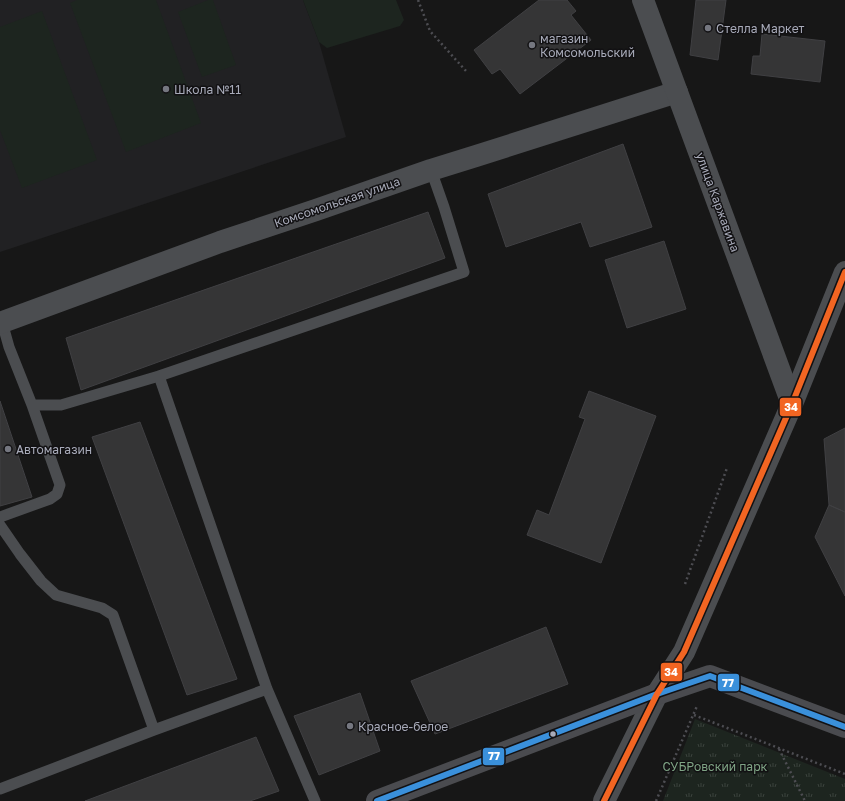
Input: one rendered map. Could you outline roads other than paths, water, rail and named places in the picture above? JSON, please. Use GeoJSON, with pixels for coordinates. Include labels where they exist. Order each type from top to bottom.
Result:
{"type":"FeatureCollection","features":[{"type":"Feature","properties":{"kind":"main road"},"geometry":{"type":"LineString","coordinates":[[377,801],[657,694],[710,676],[845,727]]}},
{"type":"Feature","properties":{"kind":"street","name":"улица Каржавина"},"geometry":{"type":"LineString","coordinates":[[643,0],[792,404]]}},
{"type":"Feature","properties":{"kind":"street","name":"Комсомольская улица"},"geometry":{"type":"LineString","coordinates":[[1,322],[220,242],[431,170],[677,92]]}},
{"type":"Feature","properties":{"kind":"street"},"geometry":{"type":"LineString","coordinates":[[604,801],[657,694],[684,652],[792,404],[845,272]]}},
{"type":"Feature","properties":{"kind":"lane"},"geometry":{"type":"LineString","coordinates":[[32,404],[61,405],[159,376],[464,272],[431,170]]}},
{"type":"Feature","properties":{"kind":"lane"},"geometry":{"type":"LineString","coordinates":[[0,517],[50,498],[57,494],[60,485],[32,404],[9,347],[1,322]]}},
{"type":"Feature","properties":{"kind":"lane"},"geometry":{"type":"LineString","coordinates":[[159,376],[267,689],[315,801]]}},
{"type":"Feature","properties":{"kind":"lane"},"geometry":{"type":"LineString","coordinates":[[0,524],[37,576],[56,595],[102,608],[113,614],[154,730]]}},
{"type":"Feature","properties":{"kind":"lane"},"geometry":{"type":"LineString","coordinates":[[0,789],[154,730],[267,689]]}},
{"type":"Feature","properties":{"kind":"place","name":"Стелла Маркет"},"geometry":{"type":"Point","coordinates":[708,28]}},
{"type":"Feature","properties":{"kind":"place","name":"магазин Комсомольский"},"geometry":{"type":"Point","coordinates":[532,45]}},
{"type":"Feature","properties":{"kind":"place","name":"Школа №11"},"geometry":{"type":"Point","coordinates":[166,89]}},
{"type":"Feature","properties":{"kind":"place","name":"Автомагазин"},"geometry":{"type":"Point","coordinates":[8,449]}},
{"type":"Feature","properties":{"kind":"place","name":"Красное-белое"},"geometry":{"type":"Point","coordinates":[350,726]}},
{"type":"Feature","properties":{"kind":"park label","name":"СУБРовский парк"},"geometry":{"type":"Point","coordinates":[715,766]}}]}
